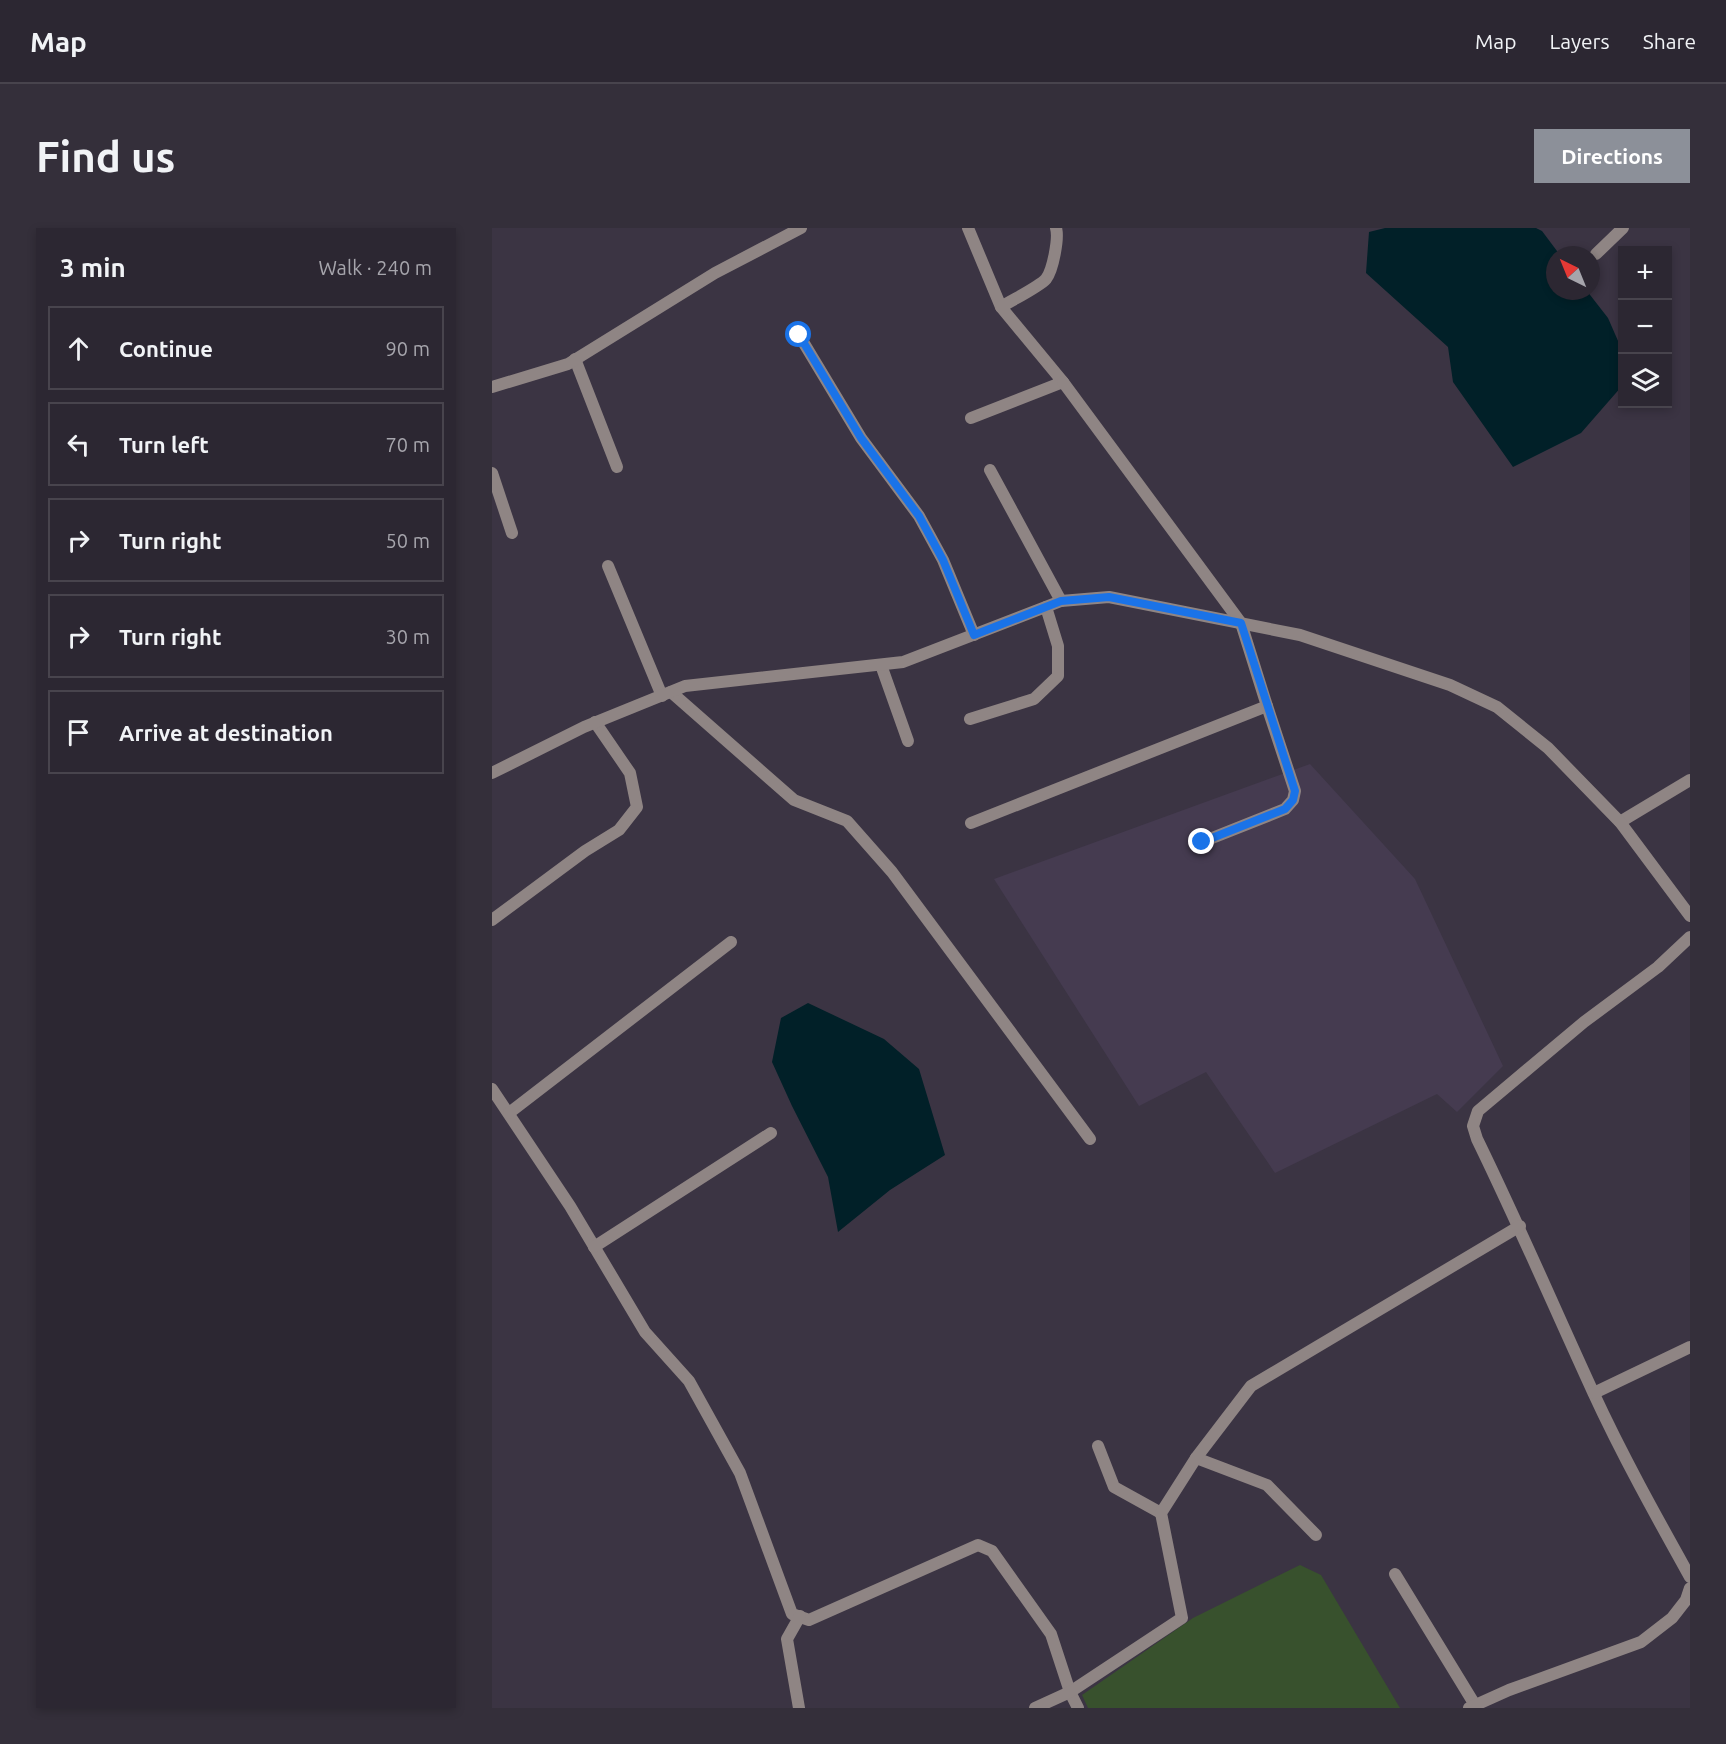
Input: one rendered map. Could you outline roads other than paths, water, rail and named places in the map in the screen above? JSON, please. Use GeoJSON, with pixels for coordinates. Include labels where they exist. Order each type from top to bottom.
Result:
{"type":"FeatureCollection","features":[{"type":"Feature","properties":{"kind":"street"},"geometry":{"type":"LineString","coordinates":[[492,387],[568,364],[715,273],[801,228]]}},
{"type":"Feature","properties":{"kind":"street"},"geometry":{"type":"LineString","coordinates":[[968,228],[1001,307],[1063,382],[1241,623],[1295,791],[1293,800],[1285,809],[1202,842]]}},
{"type":"Feature","properties":{"kind":"street"},"geometry":{"type":"LineString","coordinates":[[1001,307],[1047,278],[1055,252],[1058,233],[1056,228]]}},
{"type":"Feature","properties":{"kind":"street"},"geometry":{"type":"LineString","coordinates":[[1600,250],[1623,228]]}},
{"type":"Feature","properties":{"kind":"street"},"geometry":{"type":"LineString","coordinates":[[799,335],[861,438],[919,516],[943,560],[974,635]]}},
{"type":"Feature","properties":{"kind":"street"},"geometry":{"type":"LineString","coordinates":[[575,359],[616,467]]}},
{"type":"Feature","properties":{"kind":"street"},"geometry":{"type":"LineString","coordinates":[[971,418],[1063,382]]}},
{"type":"Feature","properties":{"kind":"street"},"geometry":{"type":"LineString","coordinates":[[990,470],[1061,601]]}},
{"type":"Feature","properties":{"kind":"street"},"geometry":{"type":"LineString","coordinates":[[492,473],[512,533]]}},
{"type":"Feature","properties":{"kind":"street"},"geometry":{"type":"LineString","coordinates":[[608,566],[666,694],[794,800],[847,820],[892,872],[1090,1139]]}},
{"type":"Feature","properties":{"kind":"street"},"geometry":{"type":"LineString","coordinates":[[492,772],[595,722],[685,686],[903,662],[1061,601],[1109,597],[1311,639],[1450,685],[1497,707],[1548,748],[1620,822],[1690,916]]}},
{"type":"Feature","properties":{"kind":"street"},"geometry":{"type":"LineString","coordinates":[[969,719],[1034,699],[1058,676],[1058,646],[1046,607]]}},
{"type":"Feature","properties":{"kind":"street"},"geometry":{"type":"LineString","coordinates":[[881,665],[908,741]]}},
{"type":"Feature","properties":{"kind":"street"},"geometry":{"type":"LineString","coordinates":[[971,823],[1267,706]]}},
{"type":"Feature","properties":{"kind":"street"},"geometry":{"type":"LineString","coordinates":[[492,920],[585,851],[619,830],[637,807],[630,773],[595,722]]}},
{"type":"Feature","properties":{"kind":"street"},"geometry":{"type":"LineString","coordinates":[[1620,822],[1690,780]]}},
{"type":"Feature","properties":{"kind":"street"},"geometry":{"type":"LineString","coordinates":[[1690,937],[1658,967],[1584,1022],[1478,1111],[1473,1126],[1594,1393],[1645,1497],[1690,1577]]}},
{"type":"Feature","properties":{"kind":"street"},"geometry":{"type":"LineString","coordinates":[[509,1113],[731,942]]}},
{"type":"Feature","properties":{"kind":"street"},"geometry":{"type":"LineString","coordinates":[[492,1089],[570,1206],[645,1332],[689,1381],[695,1391],[740,1473],[792,1614],[809,1620],[978,1545],[992,1551],[1051,1634],[1070,1692],[1078,1708]]}},
{"type":"Feature","properties":{"kind":"street"},"geometry":{"type":"LineString","coordinates":[[594,1246],[771,1133]]}},
{"type":"Feature","properties":{"kind":"street"},"geometry":{"type":"LineString","coordinates":[[1035,1708],[1070,1692],[1182,1618],[1161,1513],[1196,1458],[1251,1386],[1520,1226]]}},
{"type":"Feature","properties":{"kind":"street"},"geometry":{"type":"LineString","coordinates":[[1594,1393],[1690,1347]]}},
{"type":"Feature","properties":{"kind":"street"},"geometry":{"type":"LineString","coordinates":[[1098,1446],[1114,1486],[1161,1513]]}},
{"type":"Feature","properties":{"kind":"street"},"geometry":{"type":"LineString","coordinates":[[1196,1458],[1267,1485],[1316,1535]]}},
{"type":"Feature","properties":{"kind":"street"},"geometry":{"type":"LineString","coordinates":[[1395,1574],[1472,1707],[1497,1702],[1641,1642],[1672,1618],[1686,1600],[1690,1588]]}},
{"type":"Feature","properties":{"kind":"street"},"geometry":{"type":"LineString","coordinates":[[799,1708],[787,1639],[800,1616]]}},
{"type":"Feature","properties":{"kind":"water"},"geometry":{"type":"Polygon","coordinates":[[[1385,228],[1536,228],[1542,231],[1553,246],[1546,246],[1546,300],[1594,300],[1608,318],[1618,341],[1618,391],[1581,433],[1513,467],[1453,382],[1448,347],[1366,273],[1369,232],[1385,228]]]}},
{"type":"Feature","properties":{"kind":"water"},"geometry":{"type":"Polygon","coordinates":[[[808,1003],[884,1039],[919,1069],[945,1155],[890,1190],[838,1232],[828,1177],[772,1062],[781,1018],[808,1003]]]}}]}
